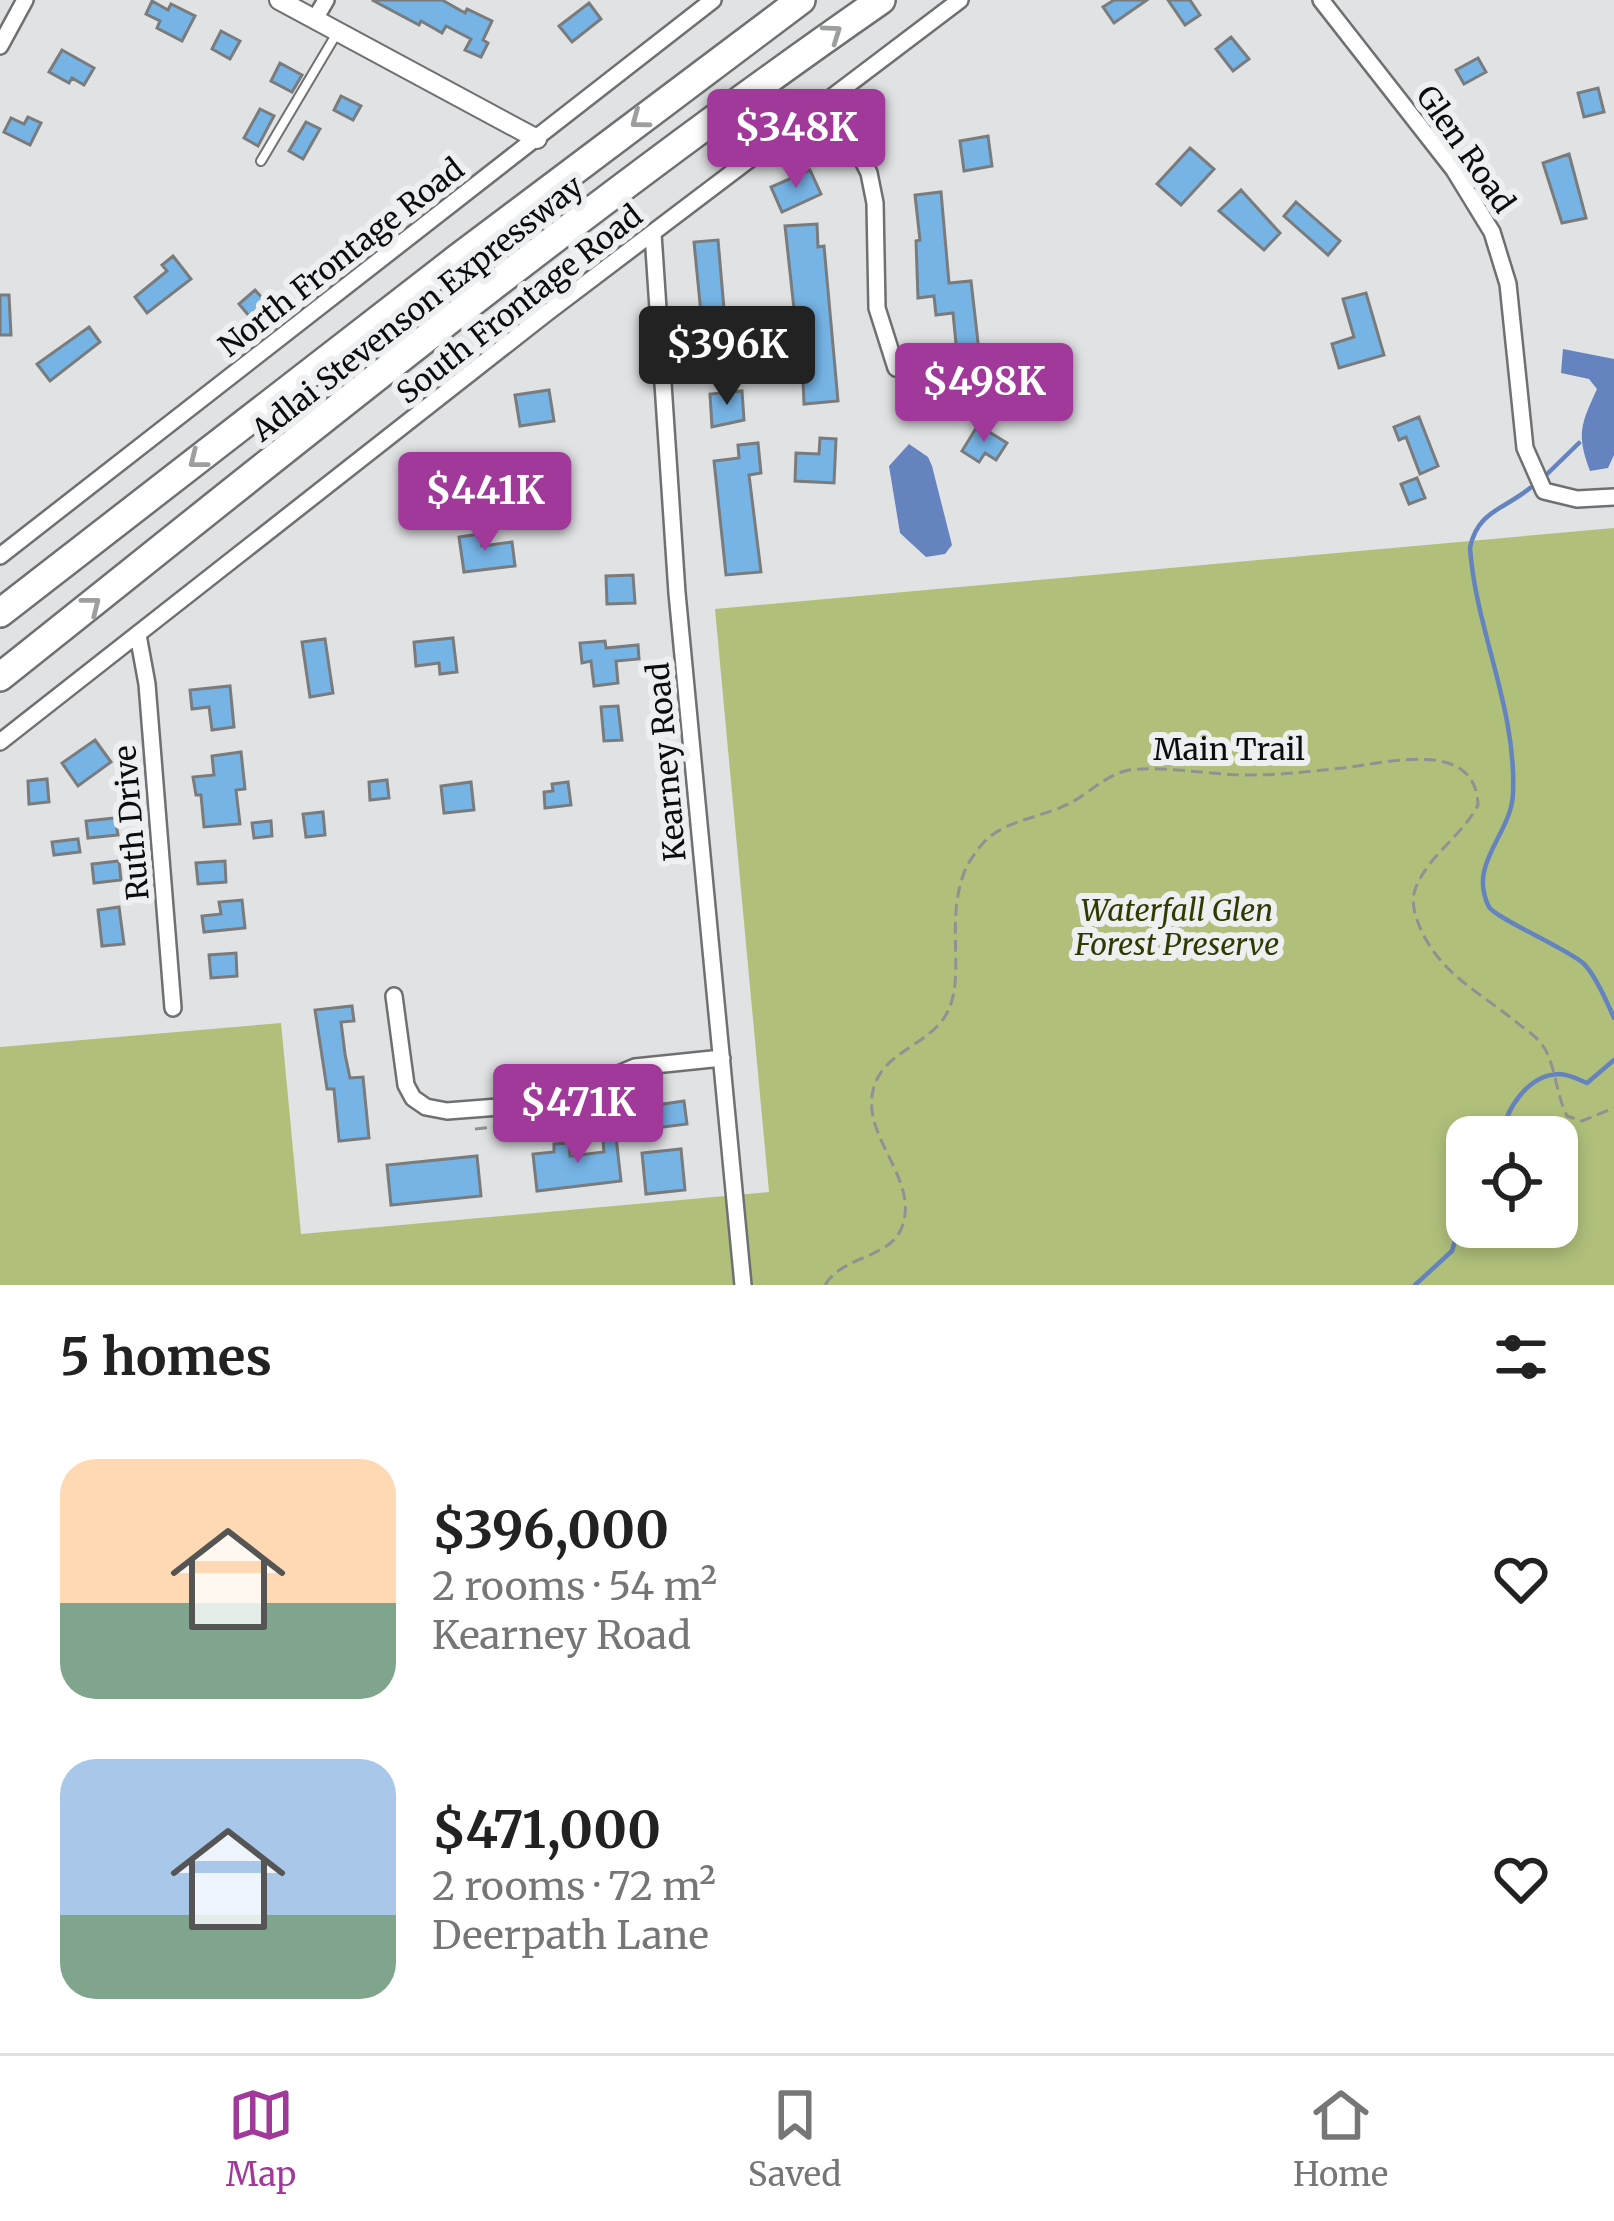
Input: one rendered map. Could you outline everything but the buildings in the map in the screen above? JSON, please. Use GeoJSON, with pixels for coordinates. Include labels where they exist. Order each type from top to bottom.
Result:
{"type":"FeatureCollection","features":[{"type":"Feature","properties":{"kind":"highway","name":"Adlai Stevenson Expressway"},"geometry":{"type":"LineString","coordinates":[[0,613],[801,0]]}},
{"type":"Feature","properties":{"kind":"highway","name":"Adlai Stevenson Expressway"},"geometry":{"type":"LineString","coordinates":[[0,677],[484,296],[788,64],[881,0]]}},
{"type":"Feature","properties":{"kind":"street"},"geometry":{"type":"LineString","coordinates":[[0,46],[25,0]]}},
{"type":"Feature","properties":{"kind":"street"},"geometry":{"type":"LineString","coordinates":[[279,0],[537,139]]}},
{"type":"Feature","properties":{"kind":"street"},"geometry":{"type":"LineString","coordinates":[[315,19],[326,0]]}},
{"type":"Feature","properties":{"kind":"street","name":"North Frontage Road"},"geometry":{"type":"LineString","coordinates":[[0,556],[713,0]]}},
{"type":"Feature","properties":{"kind":"street","name":"South Frontage Road"},"geometry":{"type":"LineString","coordinates":[[0,742],[822,102],[960,0]]}},
{"type":"Feature","properties":{"kind":"street","name":"Glen Road"},"geometry":{"type":"LineString","coordinates":[[1321,0],[1454,170],[1492,232],[1508,284],[1525,448],[1544,491],[1577,500],[1614,497]]}},
{"type":"Feature","properties":{"kind":"street"},"geometry":{"type":"LineString","coordinates":[[822,102],[857,148],[869,173],[875,203],[877,308],[896,368]]}},
{"type":"Feature","properties":{"kind":"street","name":"Kearney Road"},"geometry":{"type":"LineString","coordinates":[[653,234],[677,593],[743,1285]]}},
{"type":"Feature","properties":{"kind":"street","name":"Ruth Drive"},"geometry":{"type":"LineString","coordinates":[[138,635],[147,684],[173,1008]]}},
{"type":"Feature","properties":{"kind":"street"},"geometry":{"type":"LineString","coordinates":[[394,996],[400,1059],[413,1098],[426,1107],[447,1111],[550,1103],[634,1067],[722,1058]]}},
{"type":"Feature","properties":{"kind":"lane"},"geometry":{"type":"LineString","coordinates":[[262,161],[338,32]]}},
{"type":"Feature","properties":{"kind":"path","name":"Main Trail"},"geometry":{"type":"LineString","coordinates":[[825,1285],[842,1265],[890,1244],[903,1225],[898,1176],[872,1116],[871,1100],[890,1060],[934,1030],[948,1012],[954,987],[954,904],[967,866],[989,837],[1068,804],[1124,771],[1253,775],[1409,761],[1457,763],[1472,776],[1478,805],[1463,831],[1419,880],[1413,900],[1416,917],[1439,962],[1538,1040],[1567,1116],[1582,1121],[1614,1108]]}},
{"type":"Feature","properties":{"kind":"path"},"geometry":{"type":"LineString","coordinates":[[475,1129],[523,1124]]}},
{"type":"Feature","properties":{"kind":"green space","name":"Waterfall Glen Forest Preserve"},"geometry":{"type":"Polygon","coordinates":[[[1614,528],[1614,1285],[0,1285],[0,1047],[281,1023],[301,1234],[769,1192],[715,609],[1614,528]]]}},
{"type":"Feature","properties":{"kind":"water"},"geometry":{"type":"Polygon","coordinates":[[[1563,349],[1614,359],[1614,455],[1608,468],[1590,471],[1582,429],[1597,389],[1589,379],[1561,373],[1563,349]]]}},
{"type":"Feature","properties":{"kind":"water"},"geometry":{"type":"Polygon","coordinates":[[[909,444],[928,457],[932,466],[952,545],[945,554],[926,557],[900,533],[889,466],[909,444]]]}},
{"type":"Feature","properties":{"kind":"waterway"},"geometry":{"type":"LineString","coordinates":[[1542,479],[1579,443]]}},
{"type":"Feature","properties":{"kind":"waterway"},"geometry":{"type":"LineString","coordinates":[[1530,488],[1485,518],[1470,548],[1513,762],[1510,809],[1486,863],[1484,891],[1494,912],[1583,963],[1614,1018]]}},
{"type":"Feature","properties":{"kind":"waterway"},"geometry":{"type":"LineString","coordinates":[[1508,1116],[1537,1080],[1559,1074],[1587,1083],[1614,1060]]}},
{"type":"Feature","properties":{"kind":"waterway"},"geometry":{"type":"LineString","coordinates":[[1415,1285],[1453,1248]]}}]}
